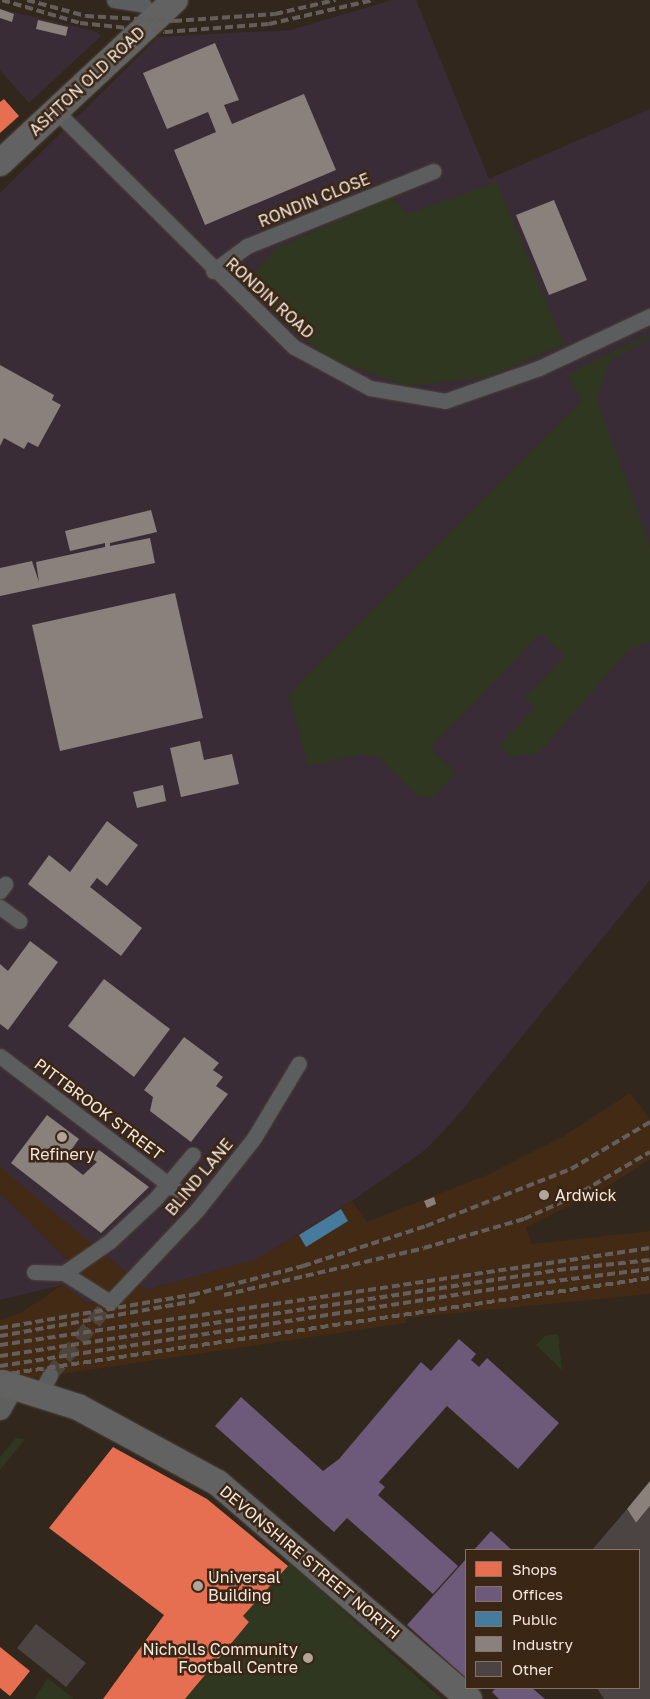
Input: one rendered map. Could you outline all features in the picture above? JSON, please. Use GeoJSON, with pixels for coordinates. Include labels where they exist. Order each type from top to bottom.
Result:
{"type":"FeatureCollection","features":[{"type":"Feature","properties":{"kind":"highway","name":"ASHTON OLD ROAD"},"geometry":{"type":"LineString","coordinates":[[0,163],[175,0]]}},
{"type":"Feature","properties":{"kind":"highway","name":"DEVONSHIRE STREET NORTH"},"geometry":{"type":"LineString","coordinates":[[5,1386],[44,1385],[78,1407],[131,1432],[218,1483],[469,1699]]}},
{"type":"Feature","properties":{"kind":"street"},"geometry":{"type":"LineString","coordinates":[[114,0],[144,5]]}},
{"type":"Feature","properties":{"kind":"street","name":"RONDIN ROAD"},"geometry":{"type":"LineString","coordinates":[[56,111],[213,271],[294,347],[370,388],[445,401],[539,368],[650,316]]}},
{"type":"Feature","properties":{"kind":"street","name":"RONDIN CLOSE"},"geometry":{"type":"LineString","coordinates":[[213,271],[247,246],[434,171]]}},
{"type":"Feature","properties":{"kind":"street"},"geometry":{"type":"LineString","coordinates":[[0,907],[19,921]]}},
{"type":"Feature","properties":{"kind":"street","name":"PITTBROOK STREET"},"geometry":{"type":"LineString","coordinates":[[0,1056],[172,1187]]}},
{"type":"Feature","properties":{"kind":"street","name":"BLIND LANE"},"geometry":{"type":"LineString","coordinates":[[64,1273],[110,1302],[254,1138],[299,1062]]}},
{"type":"Feature","properties":{"kind":"street"},"geometry":{"type":"LineString","coordinates":[[34,1272],[64,1273],[110,1241],[172,1187],[193,1154]]}},
{"type":"Feature","properties":{"kind":"street"},"geometry":{"type":"LineString","coordinates":[[0,1409],[5,1386]]}},
{"type":"Feature","properties":{"kind":"shaded area"},"geometry":{"type":"Polygon","coordinates":[[[392,0],[416,0],[489,179],[650,109],[650,880],[452,1122],[425,1150],[352,1201],[257,1259],[147,1290],[87,1303],[62,1285],[0,1300],[0,193],[158,37],[291,30],[392,0]]]}},
{"type":"Feature","properties":{"kind":"shaded area"},"geometry":{"type":"Polygon","coordinates":[[[0,9],[95,31],[101,36],[29,103],[0,70],[0,9]]]}},
{"type":"Feature","properties":{"kind":"shaded area"},"geometry":{"type":"Polygon","coordinates":[[[630,1093],[650,1119],[650,1159],[605,1188],[526,1227],[531,1244],[650,1231],[650,1294],[406,1318],[406,1323],[0,1383],[0,1320],[21,1313],[62,1285],[87,1303],[110,1302],[0,1193],[0,1167],[147,1290],[257,1259],[352,1201],[367,1222],[487,1175],[564,1136],[630,1093]]]}},
{"type":"Feature","properties":{"kind":"green space"},"geometry":{"type":"Polygon","coordinates":[[[497,182],[564,344],[488,377],[406,386],[329,358],[281,321],[254,291],[250,277],[276,248],[392,197],[407,214],[497,182]]]}},
{"type":"Feature","properties":{"kind":"green space"},"geometry":{"type":"Polygon","coordinates":[[[647,335],[648,340],[610,360],[597,399],[650,546],[650,642],[627,651],[539,753],[510,756],[500,745],[535,707],[524,698],[565,656],[541,633],[430,748],[456,773],[433,798],[418,796],[379,757],[362,754],[308,766],[289,694],[582,401],[568,374],[647,335]]]}},
{"type":"Feature","properties":{"kind":"green space"},"geometry":{"type":"Polygon","coordinates":[[[558,1334],[562,1370],[536,1345],[545,1336],[558,1334]]]}},
{"type":"Feature","properties":{"kind":"green space"},"geometry":{"type":"Polygon","coordinates":[[[16,1438],[25,1439],[0,1470],[0,1457],[16,1438]]]}},
{"type":"Feature","properties":{"kind":"green space","name":"Nicholls Community Football Centre"},"geometry":{"type":"Polygon","coordinates":[[[290,1563],[442,1699],[185,1699],[249,1622],[243,1616],[290,1563]]]}},
{"type":"Feature","properties":{"kind":"green space"},"geometry":{"type":"Polygon","coordinates":[[[48,1678],[74,1699],[34,1699],[48,1678]]]}},
{"type":"Feature","properties":{"kind":"building: Shops"},"geometry":{"type":"Polygon","coordinates":[[[4,99],[19,116],[0,133],[0,102],[4,99]]]}},
{"type":"Feature","properties":{"kind":"building: Shops","name":"Universal Building"},"geometry":{"type":"Polygon","coordinates":[[[113,1447],[207,1499],[288,1566],[243,1616],[249,1622],[185,1699],[103,1699],[164,1615],[49,1528],[113,1447]]]}},
{"type":"Feature","properties":{"kind":"building: Shops"},"geometry":{"type":"Polygon","coordinates":[[[0,1647],[30,1671],[10,1696],[0,1688],[0,1647]]]}},
{"type":"Feature","properties":{"kind":"building: Offices"},"geometry":{"type":"Polygon","coordinates":[[[459,1339],[476,1354],[471,1360],[479,1367],[487,1358],[559,1423],[518,1469],[447,1406],[379,1482],[385,1487],[378,1495],[458,1566],[433,1594],[347,1518],[334,1532],[215,1426],[241,1397],[323,1471],[339,1459],[421,1362],[431,1371],[459,1339]]]}},
{"type":"Feature","properties":{"kind":"building: Offices"},"geometry":{"type":"Polygon","coordinates":[[[491,1531],[511,1549],[475,1549],[491,1531]]]}},
{"type":"Feature","properties":{"kind":"building: Offices"},"geometry":{"type":"Polygon","coordinates":[[[465,1560],[465,1677],[407,1625],[465,1560]]]}},
{"type":"Feature","properties":{"kind":"building: Offices"},"geometry":{"type":"Polygon","coordinates":[[[495,1689],[533,1689],[545,1699],[499,1699],[492,1692],[495,1689]]]}},
{"type":"Feature","properties":{"kind":"building: Public"},"geometry":{"type":"Polygon","coordinates":[[[341,1209],[348,1221],[306,1247],[299,1235],[341,1209]]]}},
{"type":"Feature","properties":{"kind":"building: Industry"},"geometry":{"type":"Polygon","coordinates":[[[0,9],[14,14],[12,22],[0,18],[0,9]]]}},
{"type":"Feature","properties":{"kind":"building: Industry"},"geometry":{"type":"Polygon","coordinates":[[[38,20],[68,27],[66,36],[36,29],[38,20]]]}},
{"type":"Feature","properties":{"kind":"building: Industry"},"geometry":{"type":"Polygon","coordinates":[[[215,43],[239,100],[224,105],[232,124],[304,94],[336,170],[205,225],[174,150],[216,132],[208,112],[167,129],[143,73],[215,43]]]}},
{"type":"Feature","properties":{"kind":"building: Industry"},"geometry":{"type":"Polygon","coordinates":[[[554,200],[587,280],[549,295],[516,215],[554,200]]]}},
{"type":"Feature","properties":{"kind":"building: Industry"},"geometry":{"type":"Polygon","coordinates":[[[0,365],[54,395],[52,400],[61,405],[38,447],[28,442],[24,449],[4,438],[0,446],[0,365]]]}},
{"type":"Feature","properties":{"kind":"building: Industry"},"geometry":{"type":"Polygon","coordinates":[[[151,510],[157,532],[110,543],[110,546],[150,538],[155,563],[0,596],[0,568],[32,561],[39,582],[36,562],[105,547],[105,543],[70,551],[65,531],[151,510]]]}},
{"type":"Feature","properties":{"kind":"building: Industry"},"geometry":{"type":"Polygon","coordinates":[[[175,593],[203,718],[60,751],[32,625],[175,593]]]}},
{"type":"Feature","properties":{"kind":"building: Industry"},"geometry":{"type":"Polygon","coordinates":[[[200,741],[204,760],[232,754],[239,784],[181,797],[170,748],[200,741]]]}},
{"type":"Feature","properties":{"kind":"building: Industry"},"geometry":{"type":"Polygon","coordinates":[[[163,785],[166,801],[137,808],[133,792],[163,785]]]}},
{"type":"Feature","properties":{"kind":"building: Industry"},"geometry":{"type":"Polygon","coordinates":[[[107,821],[138,845],[107,886],[97,878],[90,887],[142,928],[121,956],[28,884],[49,855],[70,872],[107,821]]]}},
{"type":"Feature","properties":{"kind":"building: Industry"},"geometry":{"type":"Polygon","coordinates":[[[30,941],[58,962],[8,1030],[0,1024],[0,964],[8,971],[30,941]]]}},
{"type":"Feature","properties":{"kind":"building: Industry"},"geometry":{"type":"Polygon","coordinates":[[[104,979],[170,1029],[134,1077],[68,1026],[104,979]]]}},
{"type":"Feature","properties":{"kind":"building: Industry"},"geometry":{"type":"Polygon","coordinates":[[[184,1037],[219,1063],[213,1070],[223,1077],[216,1086],[228,1094],[191,1142],[150,1111],[153,1097],[144,1090],[184,1037]]]}},
{"type":"Feature","properties":{"kind":"building: Industry"},"geometry":{"type":"Polygon","coordinates":[[[47,1115],[79,1139],[64,1160],[83,1175],[97,1162],[91,1158],[99,1150],[149,1187],[101,1233],[11,1163],[47,1115]]]}},
{"type":"Feature","properties":{"kind":"building: Industry"},"geometry":{"type":"Polygon","coordinates":[[[434,1197],[436,1204],[427,1208],[424,1201],[434,1197]]]}},
{"type":"Feature","properties":{"kind":"building: Industry"},"geometry":{"type":"Polygon","coordinates":[[[650,1481],[650,1506],[636,1523],[627,1509],[650,1481]]]}},
{"type":"Feature","properties":{"kind":"building: Other"},"geometry":{"type":"Polygon","coordinates":[[[650,1506],[650,1699],[604,1699],[598,1689],[640,1689],[640,1549],[593,1549],[627,1509],[636,1523],[650,1506]]]}},
{"type":"Feature","properties":{"kind":"building: Other"},"geometry":{"type":"Polygon","coordinates":[[[36,1624],[86,1663],[66,1687],[17,1648],[36,1624]]]}},
{"type":"Feature","properties":{"kind":"tunnel"},"geometry":{"type":"LineString","coordinates":[[176,1190],[190,1204]]}},
{"type":"Feature","properties":{"kind":"tunnel"},"geometry":{"type":"LineString","coordinates":[[50,1375],[110,1302]]}},
{"type":"Feature","properties":{"kind":"railway"},"geometry":{"type":"LineString","coordinates":[[2,0],[80,23],[165,32],[269,24],[373,0]]}},
{"type":"Feature","properties":{"kind":"railway"},"geometry":{"type":"LineString","coordinates":[[27,0],[86,16],[174,21],[275,14],[335,0]]}},
{"type":"Feature","properties":{"kind":"railway"},"geometry":{"type":"LineString","coordinates":[[0,1328],[192,1295],[303,1266],[426,1226],[571,1169],[650,1122]]}},
{"type":"Feature","properties":{"kind":"railway"},"geometry":{"type":"LineString","coordinates":[[224,1295],[424,1248],[524,1219],[573,1197],[650,1152]]}},
{"type":"Feature","properties":{"kind":"railway"},"geometry":{"type":"LineString","coordinates":[[0,1345],[650,1248]]}},
{"type":"Feature","properties":{"kind":"railway"},"geometry":{"type":"LineString","coordinates":[[0,1356],[558,1270],[650,1260]]}},
{"type":"Feature","properties":{"kind":"railway"},"geometry":{"type":"LineString","coordinates":[[0,1366],[500,1288],[650,1269]]}},
{"type":"Feature","properties":{"kind":"railway"},"geometry":{"type":"LineString","coordinates":[[0,1375],[650,1278]]}},
{"type":"Feature","properties":{"kind":"railway"},"geometry":{"type":"LineString","coordinates":[[0,1336],[195,1301]]}},
{"type":"Feature","properties":{"kind":"place","name":"Refinery"},"geometry":{"type":"Point","coordinates":[62,1137]}},
{"type":"Feature","properties":{"kind":"place","name":"Ardwick"},"geometry":{"type":"Point","coordinates":[544,1195]}},
{"type":"Feature","properties":{"kind":"place","name":"Universal Building"},"geometry":{"type":"Point","coordinates":[198,1586]}},
{"type":"Feature","properties":{"kind":"place","name":"Nicholls Community Football Centre"},"geometry":{"type":"Point","coordinates":[308,1658]}}]}
